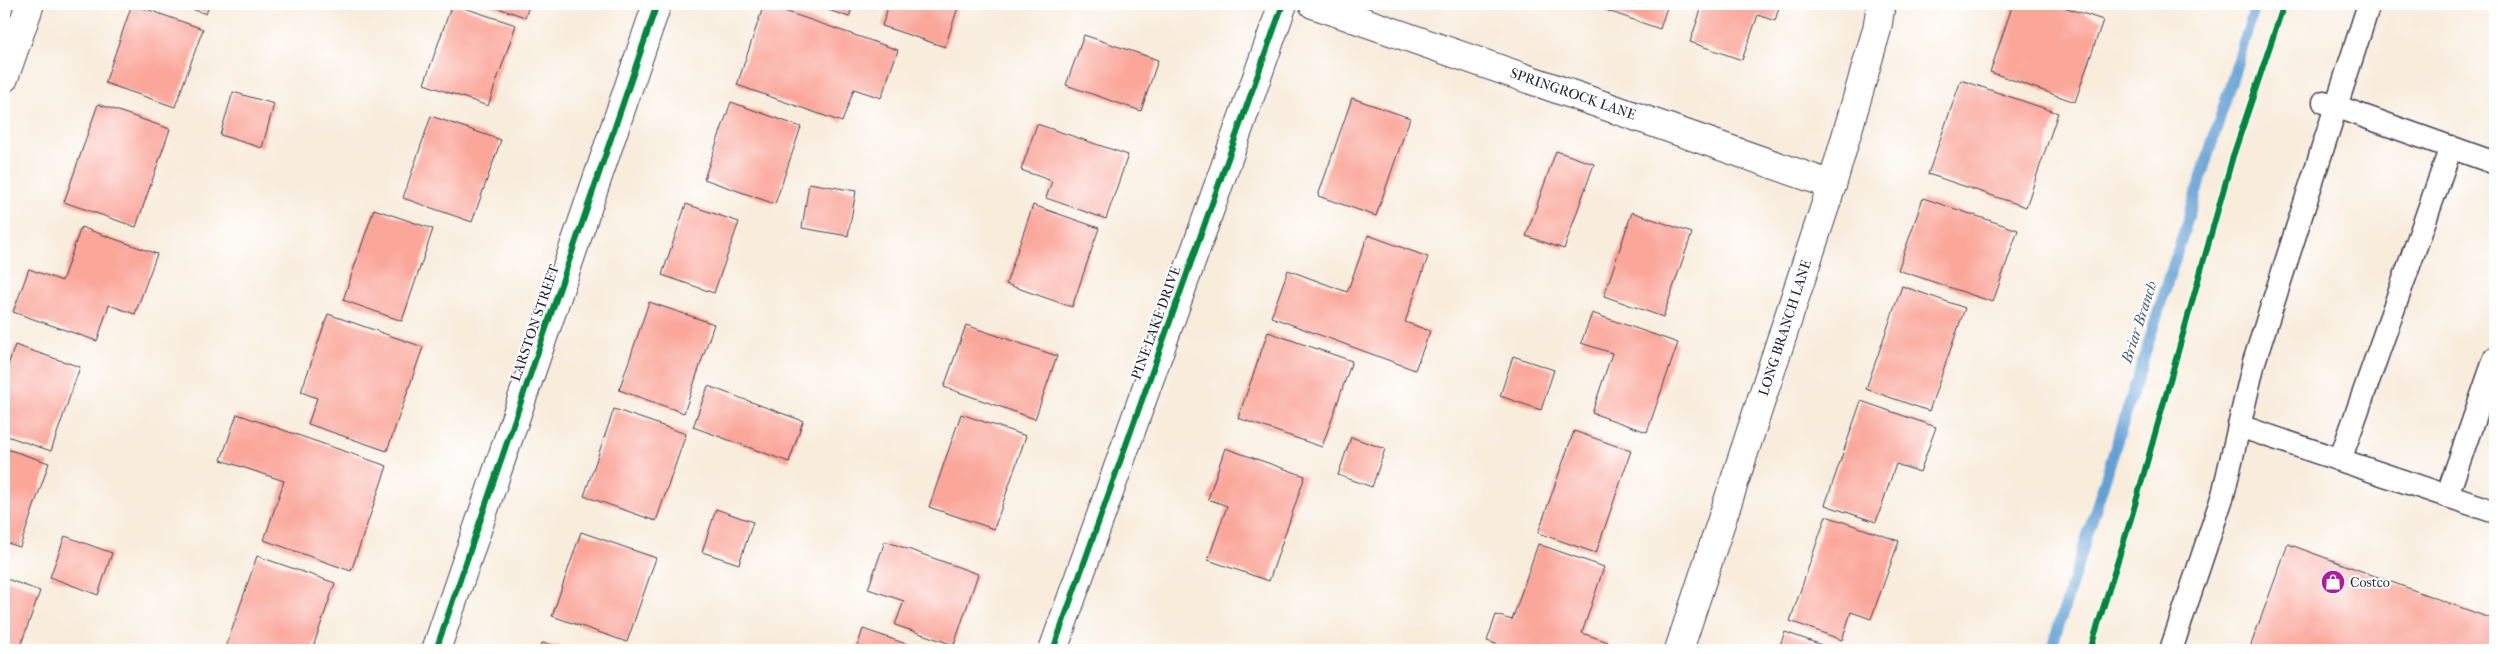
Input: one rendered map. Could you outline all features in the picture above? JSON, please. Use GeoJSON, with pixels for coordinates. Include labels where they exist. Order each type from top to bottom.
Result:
{"type":"FeatureCollection","features":[{"type":"Feature","properties":{"kind":"street"},"geometry":{"type":"LineString","coordinates":[[4,78],[30,4]]}},
{"type":"Feature","properties":{"kind":"street","name":"LARSTON STREET"},"geometry":{"type":"LineString","coordinates":[[436,650],[658,4]]}},
{"type":"Feature","properties":{"kind":"street","name":"PINE LAKE DRIVE"},"geometry":{"type":"LineString","coordinates":[[1053,650],[1283,4]]}},
{"type":"Feature","properties":{"kind":"street","name":"SPRINGROCK LANE"},"geometry":{"type":"LineString","coordinates":[[1313,4],[1832,185]]}},
{"type":"Feature","properties":{"kind":"street","name":"LONG BRANCH LANE"},"geometry":{"type":"LineString","coordinates":[[1679,650],[1832,185],[1877,29],[1881,4]]}},
{"type":"Feature","properties":{"kind":"lane"},"geometry":{"type":"LineString","coordinates":[[2171,650],[2224,495],[2254,362],[2330,104],[2370,4]]}},
{"type":"Feature","properties":{"kind":"lane"},"geometry":{"type":"LineString","coordinates":[[2330,104],[2495,163]]}},
{"type":"Feature","properties":{"kind":"lane"},"geometry":{"type":"LineString","coordinates":[[2340,460],[2451,147]]}},
{"type":"Feature","properties":{"kind":"lane"},"geometry":{"type":"LineString","coordinates":[[2447,496],[2495,358]]}},
{"type":"Feature","properties":{"kind":"lane"},"geometry":{"type":"LineString","coordinates":[[2239,426],[2495,512]]}},
{"type":"Feature","properties":{"kind":"building"},"geometry":{"type":"Polygon","coordinates":[[[132,4],[203,29],[175,107],[105,83],[132,4]]]}},
{"type":"Feature","properties":{"kind":"building"},"geometry":{"type":"Polygon","coordinates":[[[178,4],[210,4],[206,14],[178,4]]]}},
{"type":"Feature","properties":{"kind":"building"},"geometry":{"type":"Polygon","coordinates":[[[452,4],[516,25],[488,106],[424,84],[452,4]]]}},
{"type":"Feature","properties":{"kind":"building"},"geometry":{"type":"Polygon","coordinates":[[[486,4],[530,4],[525,17],[486,4]]]}},
{"type":"Feature","properties":{"kind":"building"},"geometry":{"type":"Polygon","coordinates":[[[764,4],[898,50],[881,98],[854,89],[842,122],[737,85],[764,4]]]}},
{"type":"Feature","properties":{"kind":"building"},"geometry":{"type":"Polygon","coordinates":[[[810,4],[853,4],[849,17],[810,4]]]}},
{"type":"Feature","properties":{"kind":"building"},"geometry":{"type":"Polygon","coordinates":[[[889,4],[959,4],[945,47],[882,26],[889,4]]]}},
{"type":"Feature","properties":{"kind":"building"},"geometry":{"type":"Polygon","coordinates":[[[1588,4],[1668,4],[1660,29],[1588,4]]]}},
{"type":"Feature","properties":{"kind":"building"},"geometry":{"type":"Polygon","coordinates":[[[1703,4],[1780,4],[1775,21],[1758,15],[1742,60],[1690,42],[1703,4]]]}},
{"type":"Feature","properties":{"kind":"building"},"geometry":{"type":"Polygon","coordinates":[[[2013,4],[2055,4],[2103,20],[2075,102],[1990,72],[2013,4]]]}},
{"type":"Feature","properties":{"kind":"building"},"geometry":{"type":"Polygon","coordinates":[[[1084,35],[1158,60],[1141,111],[1066,85],[1084,35]]]}},
{"type":"Feature","properties":{"kind":"building"},"geometry":{"type":"Polygon","coordinates":[[[1961,80],[2058,113],[2026,207],[1928,174],[1961,80]]]}},
{"type":"Feature","properties":{"kind":"building"},"geometry":{"type":"Polygon","coordinates":[[[233,92],[274,104],[262,148],[220,135],[233,92]]]}},
{"type":"Feature","properties":{"kind":"building"},"geometry":{"type":"Polygon","coordinates":[[[1352,98],[1410,118],[1376,216],[1318,196],[1352,98]]]}},
{"type":"Feature","properties":{"kind":"building"},"geometry":{"type":"Polygon","coordinates":[[[731,102],[801,127],[775,204],[704,179],[731,102]]]}},
{"type":"Feature","properties":{"kind":"building"},"geometry":{"type":"Polygon","coordinates":[[[98,104],[170,129],[136,227],[64,202],[98,104]]]}},
{"type":"Feature","properties":{"kind":"building"},"geometry":{"type":"Polygon","coordinates":[[[431,116],[501,140],[472,222],[403,198],[431,116]]]}},
{"type":"Feature","properties":{"kind":"building"},"geometry":{"type":"Polygon","coordinates":[[[1037,124],[1128,155],[1106,219],[1046,198],[1052,181],[1021,170],[1037,124]]]}},
{"type":"Feature","properties":{"kind":"building"},"geometry":{"type":"Polygon","coordinates":[[[1556,151],[1594,164],[1564,249],[1526,236],[1556,151]]]}},
{"type":"Feature","properties":{"kind":"building"},"geometry":{"type":"Polygon","coordinates":[[[809,183],[856,191],[848,236],[802,228],[809,183]]]}},
{"type":"Feature","properties":{"kind":"building"},"geometry":{"type":"Polygon","coordinates":[[[1923,198],[2018,230],[1993,302],[1898,270],[1923,198]]]}},
{"type":"Feature","properties":{"kind":"building"},"geometry":{"type":"Polygon","coordinates":[[[686,204],[739,222],[714,293],[662,275],[686,204]]]}},
{"type":"Feature","properties":{"kind":"building"},"geometry":{"type":"Polygon","coordinates":[[[1033,205],[1099,228],[1072,307],[1006,284],[1033,205]]]}},
{"type":"Feature","properties":{"kind":"building"},"geometry":{"type":"Polygon","coordinates":[[[374,209],[433,229],[402,321],[343,300],[374,209]]]}},
{"type":"Feature","properties":{"kind":"building"},"geometry":{"type":"Polygon","coordinates":[[[1632,212],[1692,233],[1663,317],[1604,296],[1632,212]]]}},
{"type":"Feature","properties":{"kind":"building"},"geometry":{"type":"Polygon","coordinates":[[[81,227],[157,254],[135,314],[109,305],[97,341],[13,312],[29,269],[62,281],[81,227]]]}},
{"type":"Feature","properties":{"kind":"building"},"geometry":{"type":"Polygon","coordinates":[[[1368,235],[1428,257],[1405,322],[1430,331],[1415,370],[1271,317],[1288,270],[1347,292],[1368,235]]]}},
{"type":"Feature","properties":{"kind":"building"},"geometry":{"type":"Polygon","coordinates":[[[1902,286],[1965,308],[1929,411],[1866,389],[1902,286]]]}},
{"type":"Feature","properties":{"kind":"building"},"geometry":{"type":"Polygon","coordinates":[[[649,302],[714,324],[684,413],[619,390],[649,302]]]}},
{"type":"Feature","properties":{"kind":"building"},"geometry":{"type":"Polygon","coordinates":[[[1592,313],[1678,343],[1647,432],[1592,413],[1612,353],[1581,343],[1592,313]]]}},
{"type":"Feature","properties":{"kind":"building"},"geometry":{"type":"Polygon","coordinates":[[[328,314],[423,347],[387,451],[308,424],[317,398],[301,392],[328,314]]]}},
{"type":"Feature","properties":{"kind":"building"},"geometry":{"type":"Polygon","coordinates":[[[966,325],[1057,356],[1035,419],[944,387],[966,325]]]}},
{"type":"Feature","properties":{"kind":"building"},"geometry":{"type":"Polygon","coordinates":[[[1268,332],[1352,361],[1322,447],[1238,418],[1268,332]]]}},
{"type":"Feature","properties":{"kind":"building"},"geometry":{"type":"Polygon","coordinates":[[[15,345],[80,367],[51,451],[4,435],[4,377],[15,345]]]}},
{"type":"Feature","properties":{"kind":"building"},"geometry":{"type":"Polygon","coordinates":[[[1513,356],[1554,370],[1541,410],[1500,396],[1513,356]]]}},
{"type":"Feature","properties":{"kind":"building"},"geometry":{"type":"Polygon","coordinates":[[[708,386],[803,421],[789,462],[693,427],[708,386]]]}},
{"type":"Feature","properties":{"kind":"building"},"geometry":{"type":"Polygon","coordinates":[[[1861,401],[1936,427],[1920,472],[1896,464],[1876,522],[1825,505],[1861,401]]]}},
{"type":"Feature","properties":{"kind":"building"},"geometry":{"type":"Polygon","coordinates":[[[614,409],[686,434],[656,521],[584,496],[614,409]]]}},
{"type":"Feature","properties":{"kind":"building"},"geometry":{"type":"Polygon","coordinates":[[[237,414],[387,466],[351,571],[264,540],[284,481],[221,460],[237,414]]]}},
{"type":"Feature","properties":{"kind":"building"},"geometry":{"type":"Polygon","coordinates":[[[961,414],[1026,436],[994,529],[929,507],[961,414]]]}},
{"type":"Feature","properties":{"kind":"building"},"geometry":{"type":"Polygon","coordinates":[[[1574,431],[1631,451],[1596,553],[1538,533],[1574,431]]]}},
{"type":"Feature","properties":{"kind":"building"},"geometry":{"type":"Polygon","coordinates":[[[1351,437],[1385,449],[1372,487],[1338,475],[1351,437]]]}},
{"type":"Feature","properties":{"kind":"building"},"geometry":{"type":"Polygon","coordinates":[[[4,448],[49,463],[20,547],[4,542],[4,448]]]}},
{"type":"Feature","properties":{"kind":"building"},"geometry":{"type":"Polygon","coordinates":[[[1225,448],[1305,476],[1269,581],[1208,560],[1227,506],[1208,499],[1225,448]]]}},
{"type":"Feature","properties":{"kind":"building"},"geometry":{"type":"Polygon","coordinates":[[[716,509],[753,522],[739,564],[702,552],[716,509]]]}},
{"type":"Feature","properties":{"kind":"building"},"geometry":{"type":"Polygon","coordinates":[[[1826,516],[1899,541],[1871,619],[1851,612],[1842,640],[1790,621],[1826,516]]]}},
{"type":"Feature","properties":{"kind":"building"},"geometry":{"type":"Polygon","coordinates":[[[581,532],[656,558],[627,642],[552,616],[581,532]]]}},
{"type":"Feature","properties":{"kind":"building"},"geometry":{"type":"Polygon","coordinates":[[[65,536],[112,553],[98,595],[50,577],[65,536]]]}},
{"type":"Feature","properties":{"kind":"building"},"geometry":{"type":"Polygon","coordinates":[[[885,541],[978,574],[954,645],[895,625],[904,601],[868,589],[885,541]]]}},
{"type":"Feature","properties":{"kind":"building"},"geometry":{"type":"Polygon","coordinates":[[[1538,544],[1604,567],[1582,633],[1608,642],[1606,650],[1514,650],[1487,641],[1496,615],[1512,620],[1538,544]]]}},
{"type":"Feature","properties":{"kind":"building","name":"Costco"},"geometry":{"type":"Polygon","coordinates":[[[2288,544],[2495,620],[2495,650],[2249,650],[2288,544]]]}},
{"type":"Feature","properties":{"kind":"building"},"geometry":{"type":"Polygon","coordinates":[[[257,556],[335,583],[312,650],[225,650],[257,556]]]}},
{"type":"Feature","properties":{"kind":"building"},"geometry":{"type":"Polygon","coordinates":[[[4,578],[40,591],[19,650],[4,650],[4,578]]]}},
{"type":"Feature","properties":{"kind":"building"},"geometry":{"type":"Polygon","coordinates":[[[863,629],[924,650],[856,650],[863,629]]]}},
{"type":"Feature","properties":{"kind":"building"},"geometry":{"type":"Polygon","coordinates":[[[1785,632],[1836,650],[1778,650],[1785,632]]]}},
{"type":"Feature","properties":{"kind":"building"},"geometry":{"type":"Polygon","coordinates":[[[542,643],[572,649],[572,650],[540,650],[542,643]]]}},
{"type":"Feature","properties":{"kind":"waterway","name":"Briar Branch"},"geometry":{"type":"LineString","coordinates":[[2051,650],[2256,4]]}},
{"type":"Feature","properties":{"kind":"cycle path"},"geometry":{"type":"LineString","coordinates":[[436,650],[657,4]]}},
{"type":"Feature","properties":{"kind":"cycle path"},"geometry":{"type":"LineString","coordinates":[[1053,650],[1283,4]]}},
{"type":"Feature","properties":{"kind":"cycle path"},"geometry":{"type":"LineString","coordinates":[[2090,650],[2133,512],[2233,156],[2284,4]]}},
{"type":"Feature","properties":{"kind":"place","name":"Costco"},"geometry":{"type":"Point","coordinates":[2333,582]}}]}
